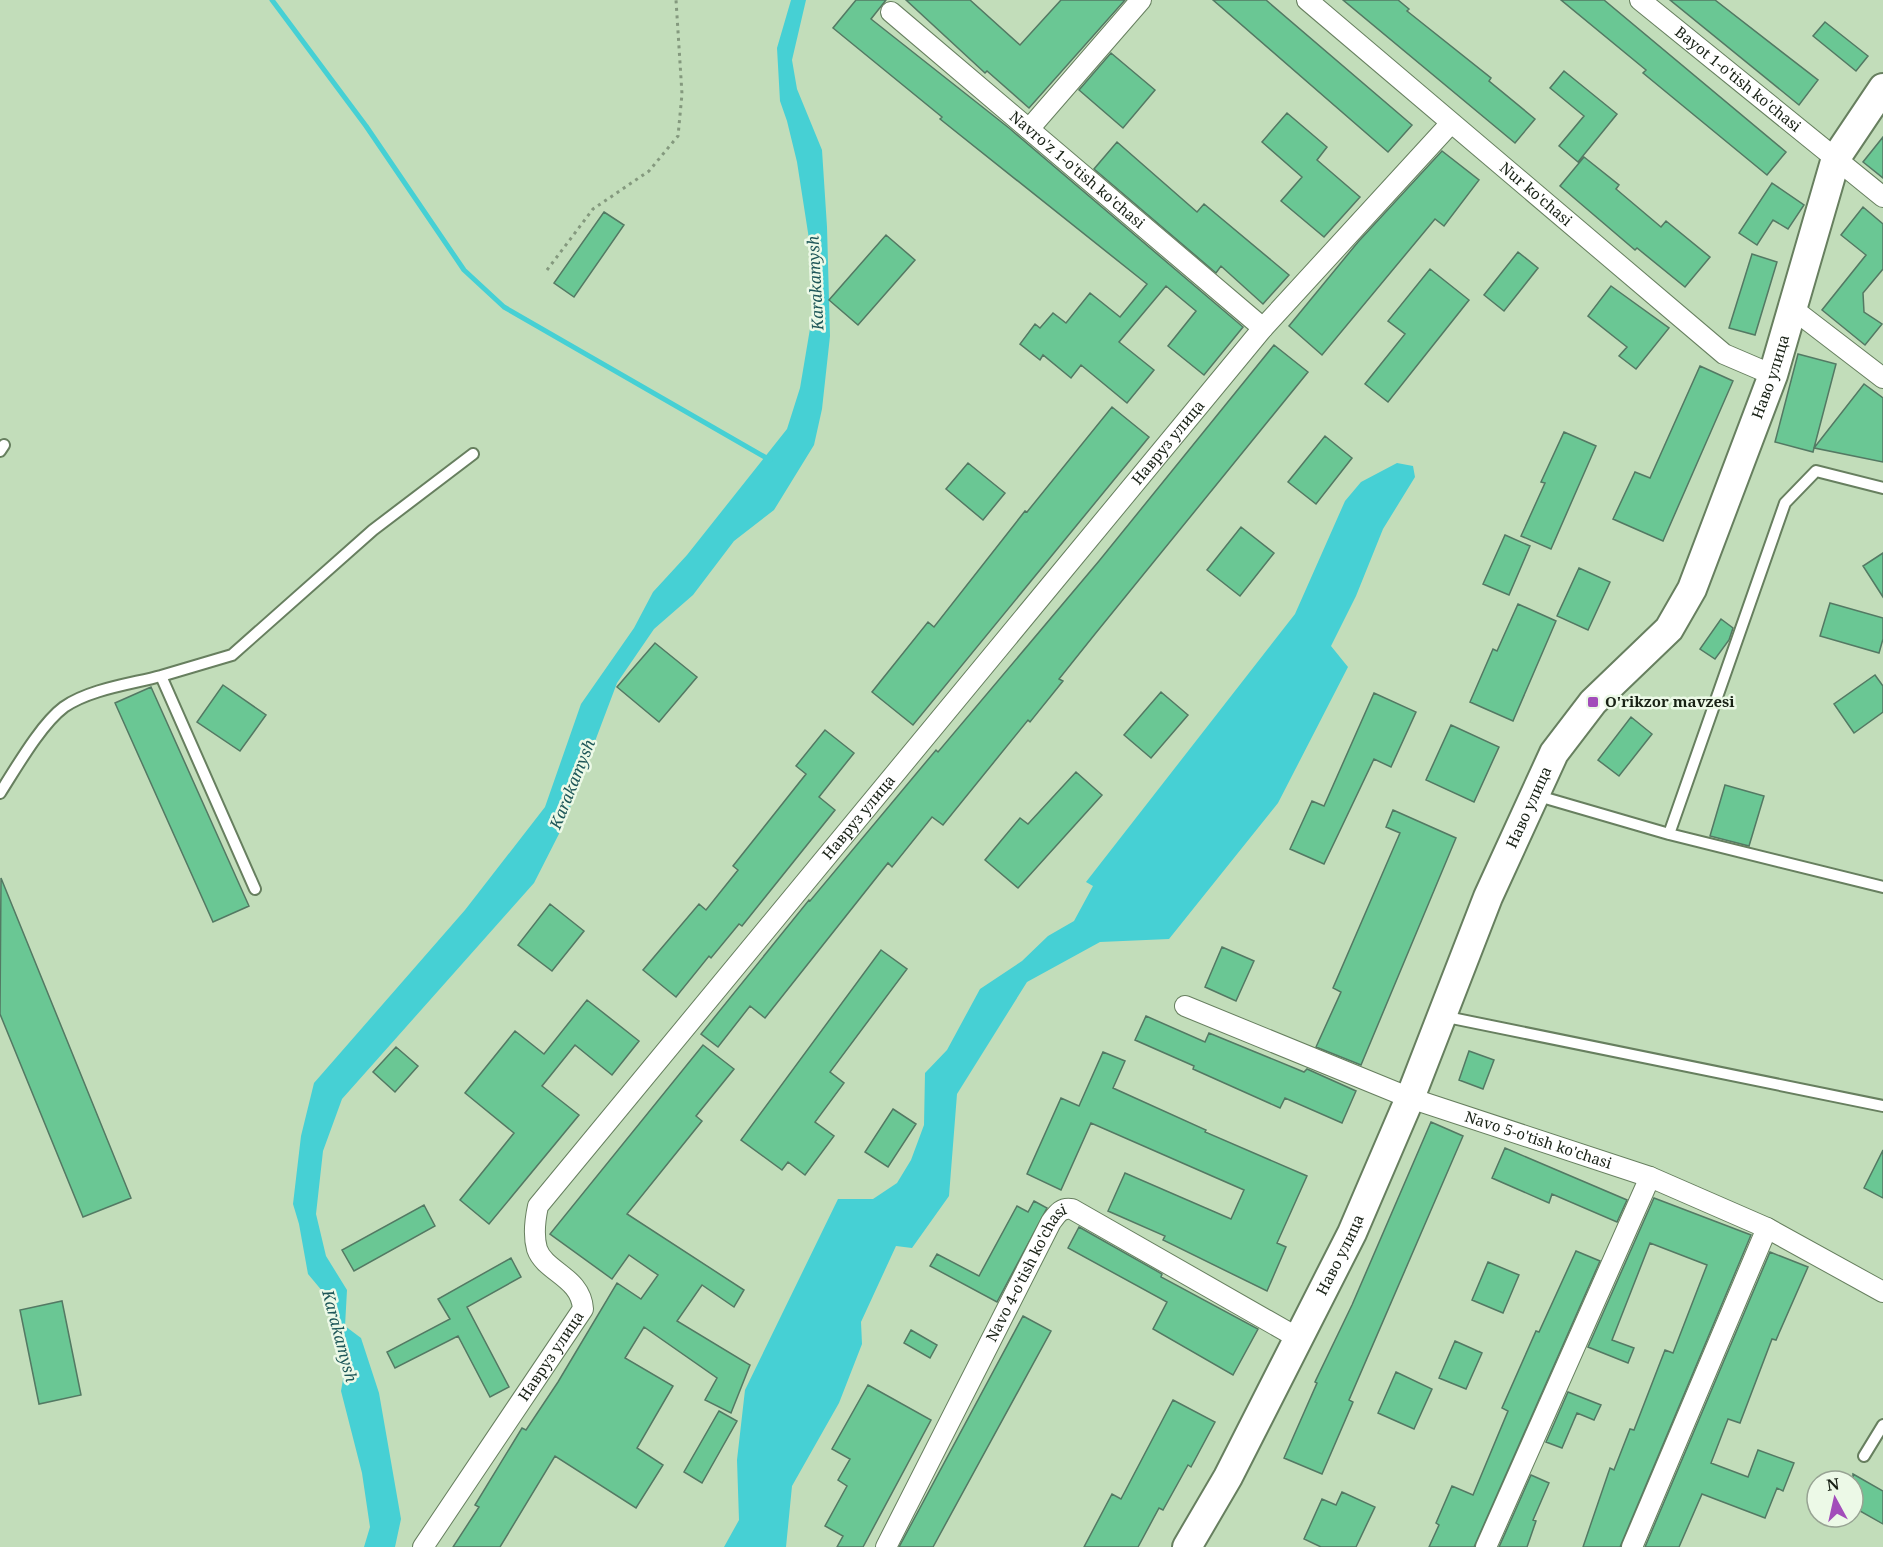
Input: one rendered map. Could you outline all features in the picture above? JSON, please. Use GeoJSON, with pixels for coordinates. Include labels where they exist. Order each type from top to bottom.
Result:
{"type":"FeatureCollection","features":[{"type":"Feature","properties":{"kind":"street"},"geometry":{"type":"LineString","coordinates":[[1029,129],[1141,0]]}},
{"type":"Feature","properties":{"kind":"street","name":"Nur ko'chasi"},"geometry":{"type":"LineString","coordinates":[[1307,0],[1724,354],[1773,375]]}},
{"type":"Feature","properties":{"kind":"street","name":"Bayot 1-o'tish ko'chasi"},"geometry":{"type":"LineString","coordinates":[[1640,0],[1883,197]]}},
{"type":"Feature","properties":{"kind":"street","name":"Navro'z 1-o'tish ko'chasi"},"geometry":{"type":"LineString","coordinates":[[891,12],[1263,328]]}},
{"type":"Feature","properties":{"kind":"street","name":"Наво улица"},"geometry":{"type":"LineString","coordinates":[[1187,1547],[1228,1477],[1352,1233],[1410,1098],[1488,897],[1533,795],[1560,744],[1593,702],[1669,629],[1692,589],[1773,375],[1836,158],[1883,88]]}},
{"type":"Feature","properties":{"kind":"street","name":"Навруз улица"},"geometry":{"type":"LineString","coordinates":[[423,1547],[583,1309],[582,1299],[570,1282],[545,1261],[537,1250],[534,1224],[538,1206],[1263,328],[1451,123]]}},
{"type":"Feature","properties":{"kind":"street"},"geometry":{"type":"LineString","coordinates":[[1793,309],[1883,378]]}},
{"type":"Feature","properties":{"kind":"street","name":"Navo 5-o'tish ko'chasi"},"geometry":{"type":"LineString","coordinates":[[1185,1006],[1410,1098],[1650,1177],[1767,1228],[1883,1293]]}},
{"type":"Feature","properties":{"kind":"street"},"geometry":{"type":"LineString","coordinates":[[1486,1547],[1650,1177]]}},
{"type":"Feature","properties":{"kind":"street","name":"Navo 4-o'tish ko'chasi"},"geometry":{"type":"LineString","coordinates":[[886,1547],[1051,1222],[1059,1212],[1066,1208],[1072,1209],[1298,1338]]}},
{"type":"Feature","properties":{"kind":"street"},"geometry":{"type":"LineString","coordinates":[[1632,1547],[1767,1228]]}},
{"type":"Feature","properties":{"kind":"lane"},"geometry":{"type":"LineString","coordinates":[[0,793],[26,752],[63,708],[88,696],[232,655],[373,530],[473,454]]}},
{"type":"Feature","properties":{"kind":"lane"},"geometry":{"type":"LineString","coordinates":[[1669,834],[1785,503],[1816,471],[1883,488]]}},
{"type":"Feature","properties":{"kind":"lane"},"geometry":{"type":"LineString","coordinates":[[161,676],[255,889]]}},
{"type":"Feature","properties":{"kind":"lane"},"geometry":{"type":"LineString","coordinates":[[1533,795],[1669,834],[1883,887]]}},
{"type":"Feature","properties":{"kind":"lane"},"geometry":{"type":"LineString","coordinates":[[1442,1016],[1883,1106]]}},
{"type":"Feature","properties":{"kind":"lane"},"geometry":{"type":"LineString","coordinates":[[1864,1456],[1883,1425]]}},
{"type":"Feature","properties":{"kind":"path"},"geometry":{"type":"LineString","coordinates":[[547,270],[593,209],[649,171],[678,136],[682,94],[676,0]]}},
{"type":"Feature","properties":{"kind":"water","name":"Karakamysh"},"geometry":{"type":"Polygon","coordinates":[[[791,0],[806,0],[792,60],[797,89],[822,150],[827,227],[830,336],[822,409],[814,445],[774,510],[734,541],[693,595],[654,629],[617,683],[563,826],[534,883],[342,1099],[323,1151],[316,1214],[326,1256],[347,1290],[345,1326],[361,1338],[379,1393],[401,1519],[395,1547],[364,1547],[370,1527],[362,1473],[341,1391],[345,1368],[331,1325],[331,1311],[323,1292],[308,1274],[293,1204],[301,1136],[314,1083],[465,910],[545,807],[581,704],[634,628],[653,592],[687,555],[787,429],[800,388],[814,305],[809,239],[797,162],[780,101],[777,48],[791,0]]]}},
{"type":"Feature","properties":{"kind":"water"},"geometry":{"type":"Polygon","coordinates":[[[1397,463],[1413,466],[1415,477],[1383,529],[1356,596],[1331,646],[1348,667],[1278,803],[1169,939],[1100,942],[1027,982],[957,1094],[949,1196],[912,1248],[896,1246],[861,1322],[862,1344],[839,1403],[792,1486],[786,1547],[724,1547],[739,1520],[737,1460],[745,1390],[838,1199],[873,1199],[897,1183],[911,1160],[924,1125],[925,1073],[947,1050],[980,989],[1022,961],[1048,936],[1074,921],[1093,886],[1086,882],[1295,614],[1345,501],[1361,482],[1397,463]]]}},
{"type":"Feature","properties":{"kind":"building"},"geometry":{"type":"Polygon","coordinates":[[[856,0],[886,0],[871,19],[1009,128],[1243,327],[1204,375],[1168,346],[1196,311],[1166,286],[1119,342],[1154,370],[1127,403],[1081,365],[1071,378],[1043,355],[1040,360],[1020,344],[1035,324],[1040,328],[1053,313],[1066,323],[1090,293],[1120,317],[1147,284],[940,119],[942,117],[833,28],[856,0]]]}},
{"type":"Feature","properties":{"kind":"building"},"geometry":{"type":"Polygon","coordinates":[[[906,0],[970,0],[1020,45],[1061,0],[1125,0],[1029,108],[987,71],[985,73],[906,0]]]}},
{"type":"Feature","properties":{"kind":"building"},"geometry":{"type":"Polygon","coordinates":[[[1213,0],[1266,0],[1412,125],[1388,152],[1213,0]]]}},
{"type":"Feature","properties":{"kind":"building"},"geometry":{"type":"Polygon","coordinates":[[[1343,0],[1398,0],[1409,9],[1407,11],[1491,78],[1489,81],[1535,119],[1515,143],[1343,0]]]}},
{"type":"Feature","properties":{"kind":"building"},"geometry":{"type":"Polygon","coordinates":[[[1561,0],[1604,0],[1786,152],[1767,175],[1643,73],[1646,70],[1561,0]]]}},
{"type":"Feature","properties":{"kind":"building"},"geometry":{"type":"Polygon","coordinates":[[[1670,0],[1715,0],[1818,80],[1799,105],[1670,0]]]}},
{"type":"Feature","properties":{"kind":"building"},"geometry":{"type":"Polygon","coordinates":[[[1825,22],[1868,56],[1856,71],[1813,36],[1825,22]]]}},
{"type":"Feature","properties":{"kind":"building"},"geometry":{"type":"Polygon","coordinates":[[[1111,53],[1155,90],[1123,128],[1079,90],[1111,53]]]}},
{"type":"Feature","properties":{"kind":"building"},"geometry":{"type":"Polygon","coordinates":[[[1564,71],[1617,114],[1578,162],[1559,146],[1584,116],[1550,88],[1564,71]]]}},
{"type":"Feature","properties":{"kind":"building"},"geometry":{"type":"Polygon","coordinates":[[[1287,113],[1327,147],[1317,160],[1360,197],[1324,237],[1281,201],[1302,177],[1262,142],[1287,113]]]}},
{"type":"Feature","properties":{"kind":"building"},"geometry":{"type":"Polygon","coordinates":[[[1883,137],[1883,178],[1863,162],[1883,137]]]}},
{"type":"Feature","properties":{"kind":"building"},"geometry":{"type":"Polygon","coordinates":[[[1117,142],[1197,212],[1204,204],[1289,275],[1263,304],[1221,266],[1216,273],[1094,169],[1117,142]]]}},
{"type":"Feature","properties":{"kind":"building"},"geometry":{"type":"Polygon","coordinates":[[[1442,151],[1479,180],[1444,226],[1435,219],[1322,355],[1289,326],[1358,242],[1442,151]]]}},
{"type":"Feature","properties":{"kind":"building"},"geometry":{"type":"Polygon","coordinates":[[[1584,157],[1619,185],[1616,189],[1661,227],[1666,221],[1710,257],[1685,287],[1637,248],[1635,250],[1560,186],[1584,157]]]}},
{"type":"Feature","properties":{"kind":"building"},"geometry":{"type":"Polygon","coordinates":[[[1772,183],[1804,205],[1788,229],[1773,220],[1757,245],[1739,233],[1772,183]]]}},
{"type":"Feature","properties":{"kind":"building"},"geometry":{"type":"Polygon","coordinates":[[[1863,207],[1883,224],[1883,269],[1863,293],[1864,312],[1882,324],[1865,345],[1822,310],[1866,255],[1841,235],[1863,207]]]}},
{"type":"Feature","properties":{"kind":"building"},"geometry":{"type":"Polygon","coordinates":[[[604,212],[624,225],[574,297],[554,283],[604,212]]]}},
{"type":"Feature","properties":{"kind":"building"},"geometry":{"type":"Polygon","coordinates":[[[886,235],[915,260],[858,325],[829,300],[886,235]]]}},
{"type":"Feature","properties":{"kind":"building"},"geometry":{"type":"Polygon","coordinates":[[[1518,252],[1538,268],[1504,311],[1484,295],[1518,252]]]}},
{"type":"Feature","properties":{"kind":"building"},"geometry":{"type":"Polygon","coordinates":[[[1752,254],[1777,262],[1755,335],[1729,328],[1752,254]]]}},
{"type":"Feature","properties":{"kind":"building"},"geometry":{"type":"Polygon","coordinates":[[[1430,269],[1469,300],[1388,402],[1365,384],[1405,334],[1388,321],[1430,269]]]}},
{"type":"Feature","properties":{"kind":"building"},"geometry":{"type":"Polygon","coordinates":[[[1611,286],[1669,328],[1636,369],[1619,356],[1627,347],[1588,316],[1611,286]]]}},
{"type":"Feature","properties":{"kind":"building"},"geometry":{"type":"Polygon","coordinates":[[[1274,345],[1308,372],[1059,679],[1063,681],[1030,722],[1028,720],[943,825],[932,817],[892,867],[888,863],[765,1018],[750,1006],[718,1047],[701,1034],[809,900],[936,750],[938,752],[1099,561],[1274,345]]]}},
{"type":"Feature","properties":{"kind":"building"},"geometry":{"type":"Polygon","coordinates":[[[1798,354],[1836,364],[1813,452],[1775,442],[1798,354]]]}},
{"type":"Feature","properties":{"kind":"building"},"geometry":{"type":"Polygon","coordinates":[[[1700,366],[1733,381],[1663,541],[1613,519],[1635,472],[1650,478],[1700,366]]]}},
{"type":"Feature","properties":{"kind":"building"},"geometry":{"type":"Polygon","coordinates":[[[1864,384],[1883,398],[1883,462],[1814,448],[1864,384]]]}},
{"type":"Feature","properties":{"kind":"building"},"geometry":{"type":"Polygon","coordinates":[[[1112,407],[1149,437],[913,725],[872,692],[928,622],[934,627],[1025,511],[1027,512],[1112,407]]]}},
{"type":"Feature","properties":{"kind":"building"},"geometry":{"type":"Polygon","coordinates":[[[1564,432],[1596,446],[1551,549],[1521,536],[1545,483],[1541,482],[1564,432]]]}},
{"type":"Feature","properties":{"kind":"building"},"geometry":{"type":"Polygon","coordinates":[[[1325,436],[1352,458],[1316,504],[1288,482],[1325,436]]]}},
{"type":"Feature","properties":{"kind":"building"},"geometry":{"type":"Polygon","coordinates":[[[968,463],[1005,493],[983,520],[946,489],[968,463]]]}},
{"type":"Feature","properties":{"kind":"building"},"geometry":{"type":"Polygon","coordinates":[[[1241,527],[1274,553],[1240,596],[1207,570],[1241,527]]]}},
{"type":"Feature","properties":{"kind":"building"},"geometry":{"type":"Polygon","coordinates":[[[1505,535],[1530,546],[1509,595],[1483,584],[1505,535]]]}},
{"type":"Feature","properties":{"kind":"building"},"geometry":{"type":"Polygon","coordinates":[[[1883,553],[1883,597],[1863,566],[1883,553]]]}},
{"type":"Feature","properties":{"kind":"building"},"geometry":{"type":"Polygon","coordinates":[[[1579,568],[1610,582],[1588,630],[1557,616],[1579,568]]]}},
{"type":"Feature","properties":{"kind":"building"},"geometry":{"type":"Polygon","coordinates":[[[1830,603],[1883,618],[1883,639],[1879,653],[1820,636],[1830,603]]]}},
{"type":"Feature","properties":{"kind":"building"},"geometry":{"type":"Polygon","coordinates":[[[1518,604],[1556,621],[1513,721],[1470,702],[1493,649],[1497,651],[1518,604]]]}},
{"type":"Feature","properties":{"kind":"building"},"geometry":{"type":"Polygon","coordinates":[[[1721,619],[1733,628],[1729,640],[1715,659],[1700,649],[1721,619]]]}},
{"type":"Feature","properties":{"kind":"building"},"geometry":{"type":"Polygon","coordinates":[[[655,643],[697,677],[659,722],[617,687],[655,643]]]}},
{"type":"Feature","properties":{"kind":"building"},"geometry":{"type":"Polygon","coordinates":[[[1875,675],[1883,686],[1883,712],[1854,733],[1834,704],[1875,675]]]}},
{"type":"Feature","properties":{"kind":"building"},"geometry":{"type":"Polygon","coordinates":[[[223,685],[266,715],[240,751],[197,722],[223,685]]]}},
{"type":"Feature","properties":{"kind":"building"},"geometry":{"type":"Polygon","coordinates":[[[151,687],[249,906],[213,922],[115,703],[151,687]]]}},
{"type":"Feature","properties":{"kind":"building"},"geometry":{"type":"Polygon","coordinates":[[[1161,692],[1188,715],[1151,758],[1124,735],[1161,692]]]}},
{"type":"Feature","properties":{"kind":"building"},"geometry":{"type":"Polygon","coordinates":[[[1374,693],[1416,712],[1391,767],[1374,759],[1324,864],[1290,849],[1312,801],[1324,806],[1374,693]]]}},
{"type":"Feature","properties":{"kind":"building"},"geometry":{"type":"Polygon","coordinates":[[[1631,717],[1652,734],[1619,776],[1598,760],[1631,717]]]}},
{"type":"Feature","properties":{"kind":"building"},"geometry":{"type":"Polygon","coordinates":[[[1451,725],[1499,747],[1474,802],[1426,780],[1451,725]]]}},
{"type":"Feature","properties":{"kind":"building"},"geometry":{"type":"Polygon","coordinates":[[[825,730],[854,753],[819,797],[835,810],[742,926],[739,924],[711,958],[709,956],[676,997],[643,970],[699,904],[706,910],[738,870],[733,866],[806,774],[796,766],[825,730]]]}},
{"type":"Feature","properties":{"kind":"building"},"geometry":{"type":"Polygon","coordinates":[[[1076,772],[1102,795],[1018,888],[985,860],[1020,818],[1028,824],[1076,772]]]}},
{"type":"Feature","properties":{"kind":"building"},"geometry":{"type":"Polygon","coordinates":[[[1725,785],[1764,796],[1749,846],[1710,836],[1725,785]]]}},
{"type":"Feature","properties":{"kind":"building"},"geometry":{"type":"Polygon","coordinates":[[[1393,810],[1456,838],[1361,1065],[1316,1047],[1341,992],[1333,988],[1400,833],[1386,827],[1393,810]]]}},
{"type":"Feature","properties":{"kind":"building"},"geometry":{"type":"Polygon","coordinates":[[[1,878],[131,1198],[83,1217],[0,1014],[1,878]]]}},
{"type":"Feature","properties":{"kind":"building"},"geometry":{"type":"Polygon","coordinates":[[[550,904],[584,931],[552,971],[518,945],[550,904]]]}},
{"type":"Feature","properties":{"kind":"building"},"geometry":{"type":"Polygon","coordinates":[[[1222,947],[1254,961],[1236,1001],[1205,987],[1222,947]]]}},
{"type":"Feature","properties":{"kind":"building"},"geometry":{"type":"Polygon","coordinates":[[[881,950],[907,969],[830,1072],[844,1083],[815,1122],[834,1136],[805,1175],[788,1162],[782,1170],[741,1140],[881,950]]]}},
{"type":"Feature","properties":{"kind":"building"},"geometry":{"type":"Polygon","coordinates":[[[587,1000],[639,1041],[612,1075],[575,1045],[542,1086],[579,1115],[489,1224],[460,1200],[514,1133],[465,1093],[515,1031],[544,1054],[587,1000]]]}},
{"type":"Feature","properties":{"kind":"building"},"geometry":{"type":"Polygon","coordinates":[[[1146,1016],[1205,1042],[1209,1033],[1304,1072],[1307,1069],[1356,1091],[1342,1123],[1285,1098],[1280,1108],[1135,1040],[1146,1016]]]}},
{"type":"Feature","properties":{"kind":"building"},"geometry":{"type":"Polygon","coordinates":[[[703,1045],[734,1069],[696,1116],[702,1121],[627,1214],[744,1290],[734,1307],[702,1285],[677,1321],[750,1365],[731,1413],[705,1400],[717,1378],[644,1327],[625,1358],[673,1386],[637,1448],[663,1465],[636,1508],[555,1456],[500,1547],[453,1547],[479,1507],[475,1505],[522,1428],[526,1430],[558,1382],[617,1283],[641,1299],[658,1275],[629,1255],[612,1279],[550,1234],[703,1045]]]}},
{"type":"Feature","properties":{"kind":"building"},"geometry":{"type":"Polygon","coordinates":[[[396,1047],[418,1066],[395,1092],[373,1072],[396,1047]]]}},
{"type":"Feature","properties":{"kind":"building"},"geometry":{"type":"Polygon","coordinates":[[[1469,1051],[1494,1060],[1483,1089],[1459,1080],[1469,1051]]]}},
{"type":"Feature","properties":{"kind":"building"},"geometry":{"type":"Polygon","coordinates":[[[1103,1052],[1125,1061],[1113,1088],[1206,1130],[1205,1132],[1307,1176],[1277,1243],[1286,1247],[1267,1291],[1163,1240],[1165,1236],[1108,1211],[1125,1173],[1231,1219],[1244,1190],[1091,1123],[1061,1190],[1027,1174],[1061,1098],[1079,1106],[1103,1052]]]}},
{"type":"Feature","properties":{"kind":"building"},"geometry":{"type":"Polygon","coordinates":[[[893,1109],[916,1124],[888,1167],[865,1152],[893,1109]]]}},
{"type":"Feature","properties":{"kind":"building"},"geometry":{"type":"Polygon","coordinates":[[[1431,1122],[1463,1136],[1349,1400],[1353,1402],[1322,1474],[1284,1458],[1317,1383],[1315,1382],[1352,1305],[1431,1122]]]}},
{"type":"Feature","properties":{"kind":"building"},"geometry":{"type":"Polygon","coordinates":[[[1505,1148],[1627,1200],[1617,1222],[1552,1194],[1549,1203],[1492,1178],[1505,1148]]]}},
{"type":"Feature","properties":{"kind":"building"},"geometry":{"type":"Polygon","coordinates":[[[1883,1150],[1883,1198],[1864,1188],[1883,1150]]]}},
{"type":"Feature","properties":{"kind":"building"},"geometry":{"type":"Polygon","coordinates":[[[1654,1198],[1751,1235],[1620,1547],[1583,1547],[1610,1468],[1614,1470],[1630,1429],[1634,1430],[1665,1350],[1673,1353],[1707,1265],[1650,1243],[1612,1340],[1634,1348],[1628,1363],[1588,1347],[1654,1198]]]}},
{"type":"Feature","properties":{"kind":"building"},"geometry":{"type":"Polygon","coordinates":[[[1034,1201],[1047,1208],[997,1302],[930,1266],[937,1254],[979,1276],[1017,1206],[1028,1212],[1034,1201]]]}},
{"type":"Feature","properties":{"kind":"building"},"geometry":{"type":"Polygon","coordinates":[[[424,1205],[435,1226],[354,1271],[342,1250],[424,1205]]]}},
{"type":"Feature","properties":{"kind":"building"},"geometry":{"type":"Polygon","coordinates":[[[1079,1227],[1162,1274],[1161,1277],[1258,1329],[1233,1375],[1153,1329],[1167,1302],[1068,1248],[1079,1227]]]}},
{"type":"Feature","properties":{"kind":"building"},"geometry":{"type":"Polygon","coordinates":[[[1576,1251],[1600,1261],[1474,1547],[1429,1547],[1439,1525],[1436,1523],[1452,1486],[1473,1495],[1508,1411],[1502,1408],[1536,1331],[1539,1332],[1576,1251]]]}},
{"type":"Feature","properties":{"kind":"building"},"geometry":{"type":"Polygon","coordinates":[[[1770,1252],[1808,1267],[1776,1340],[1772,1339],[1740,1423],[1728,1419],[1711,1463],[1748,1477],[1758,1450],[1794,1463],[1783,1491],[1777,1488],[1765,1518],[1702,1494],[1679,1547],[1645,1547],[1770,1252]]]}},
{"type":"Feature","properties":{"kind":"building"},"geometry":{"type":"Polygon","coordinates":[[[511,1258],[521,1277],[467,1307],[509,1387],[490,1397],[458,1336],[395,1368],[387,1352],[450,1319],[438,1299],[511,1258]]]}},
{"type":"Feature","properties":{"kind":"building"},"geometry":{"type":"Polygon","coordinates":[[[1488,1262],[1519,1275],[1503,1313],[1472,1300],[1488,1262]]]}},
{"type":"Feature","properties":{"kind":"building"},"geometry":{"type":"Polygon","coordinates":[[[62,1301],[81,1395],[39,1404],[20,1310],[62,1301]]]}},
{"type":"Feature","properties":{"kind":"building"},"geometry":{"type":"Polygon","coordinates":[[[1023,1316],[1051,1331],[933,1547],[899,1547],[1023,1316]]]}},
{"type":"Feature","properties":{"kind":"building"},"geometry":{"type":"Polygon","coordinates":[[[911,1330],[937,1345],[930,1358],[904,1343],[911,1330]]]}},
{"type":"Feature","properties":{"kind":"building"},"geometry":{"type":"Polygon","coordinates":[[[1455,1341],[1482,1353],[1466,1389],[1439,1378],[1455,1341]]]}},
{"type":"Feature","properties":{"kind":"building"},"geometry":{"type":"Polygon","coordinates":[[[1396,1372],[1432,1389],[1414,1429],[1378,1413],[1396,1372]]]}},
{"type":"Feature","properties":{"kind":"building"},"geometry":{"type":"Polygon","coordinates":[[[868,1385],[931,1420],[863,1547],[837,1547],[843,1536],[825,1526],[847,1486],[838,1480],[850,1459],[832,1449],[868,1385]]]}},
{"type":"Feature","properties":{"kind":"building"},"geometry":{"type":"Polygon","coordinates":[[[1568,1392],[1601,1405],[1594,1420],[1577,1413],[1562,1448],[1546,1442],[1568,1392]]]}},
{"type":"Feature","properties":{"kind":"building"},"geometry":{"type":"Polygon","coordinates":[[[1173,1400],[1215,1422],[1191,1467],[1188,1465],[1163,1510],[1159,1508],[1138,1547],[1084,1547],[1112,1494],[1121,1499],[1173,1400]]]}},
{"type":"Feature","properties":{"kind":"building"},"geometry":{"type":"Polygon","coordinates":[[[719,1411],[737,1421],[702,1483],[684,1472],[719,1411]]]}},
{"type":"Feature","properties":{"kind":"building"},"geometry":{"type":"Polygon","coordinates":[[[1531,1475],[1549,1483],[1533,1520],[1536,1521],[1527,1547],[1499,1547],[1531,1475]]]}},
{"type":"Feature","properties":{"kind":"building"},"geometry":{"type":"Polygon","coordinates":[[[1865,1481],[1883,1491],[1883,1524],[1865,1514],[1865,1481]]]}},
{"type":"Feature","properties":{"kind":"building"},"geometry":{"type":"Polygon","coordinates":[[[1342,1492],[1375,1507],[1356,1547],[1321,1547],[1304,1539],[1322,1499],[1336,1505],[1342,1492]]]}},
{"type":"Feature","properties":{"kind":"waterway"},"geometry":{"type":"LineString","coordinates":[[272,0],[366,126],[464,270],[504,307],[770,460]]}},
{"type":"Feature","properties":{"kind":"place","name":"O'rikzor mavzesi"},"geometry":{"type":"Point","coordinates":[1593,702]}}]}
